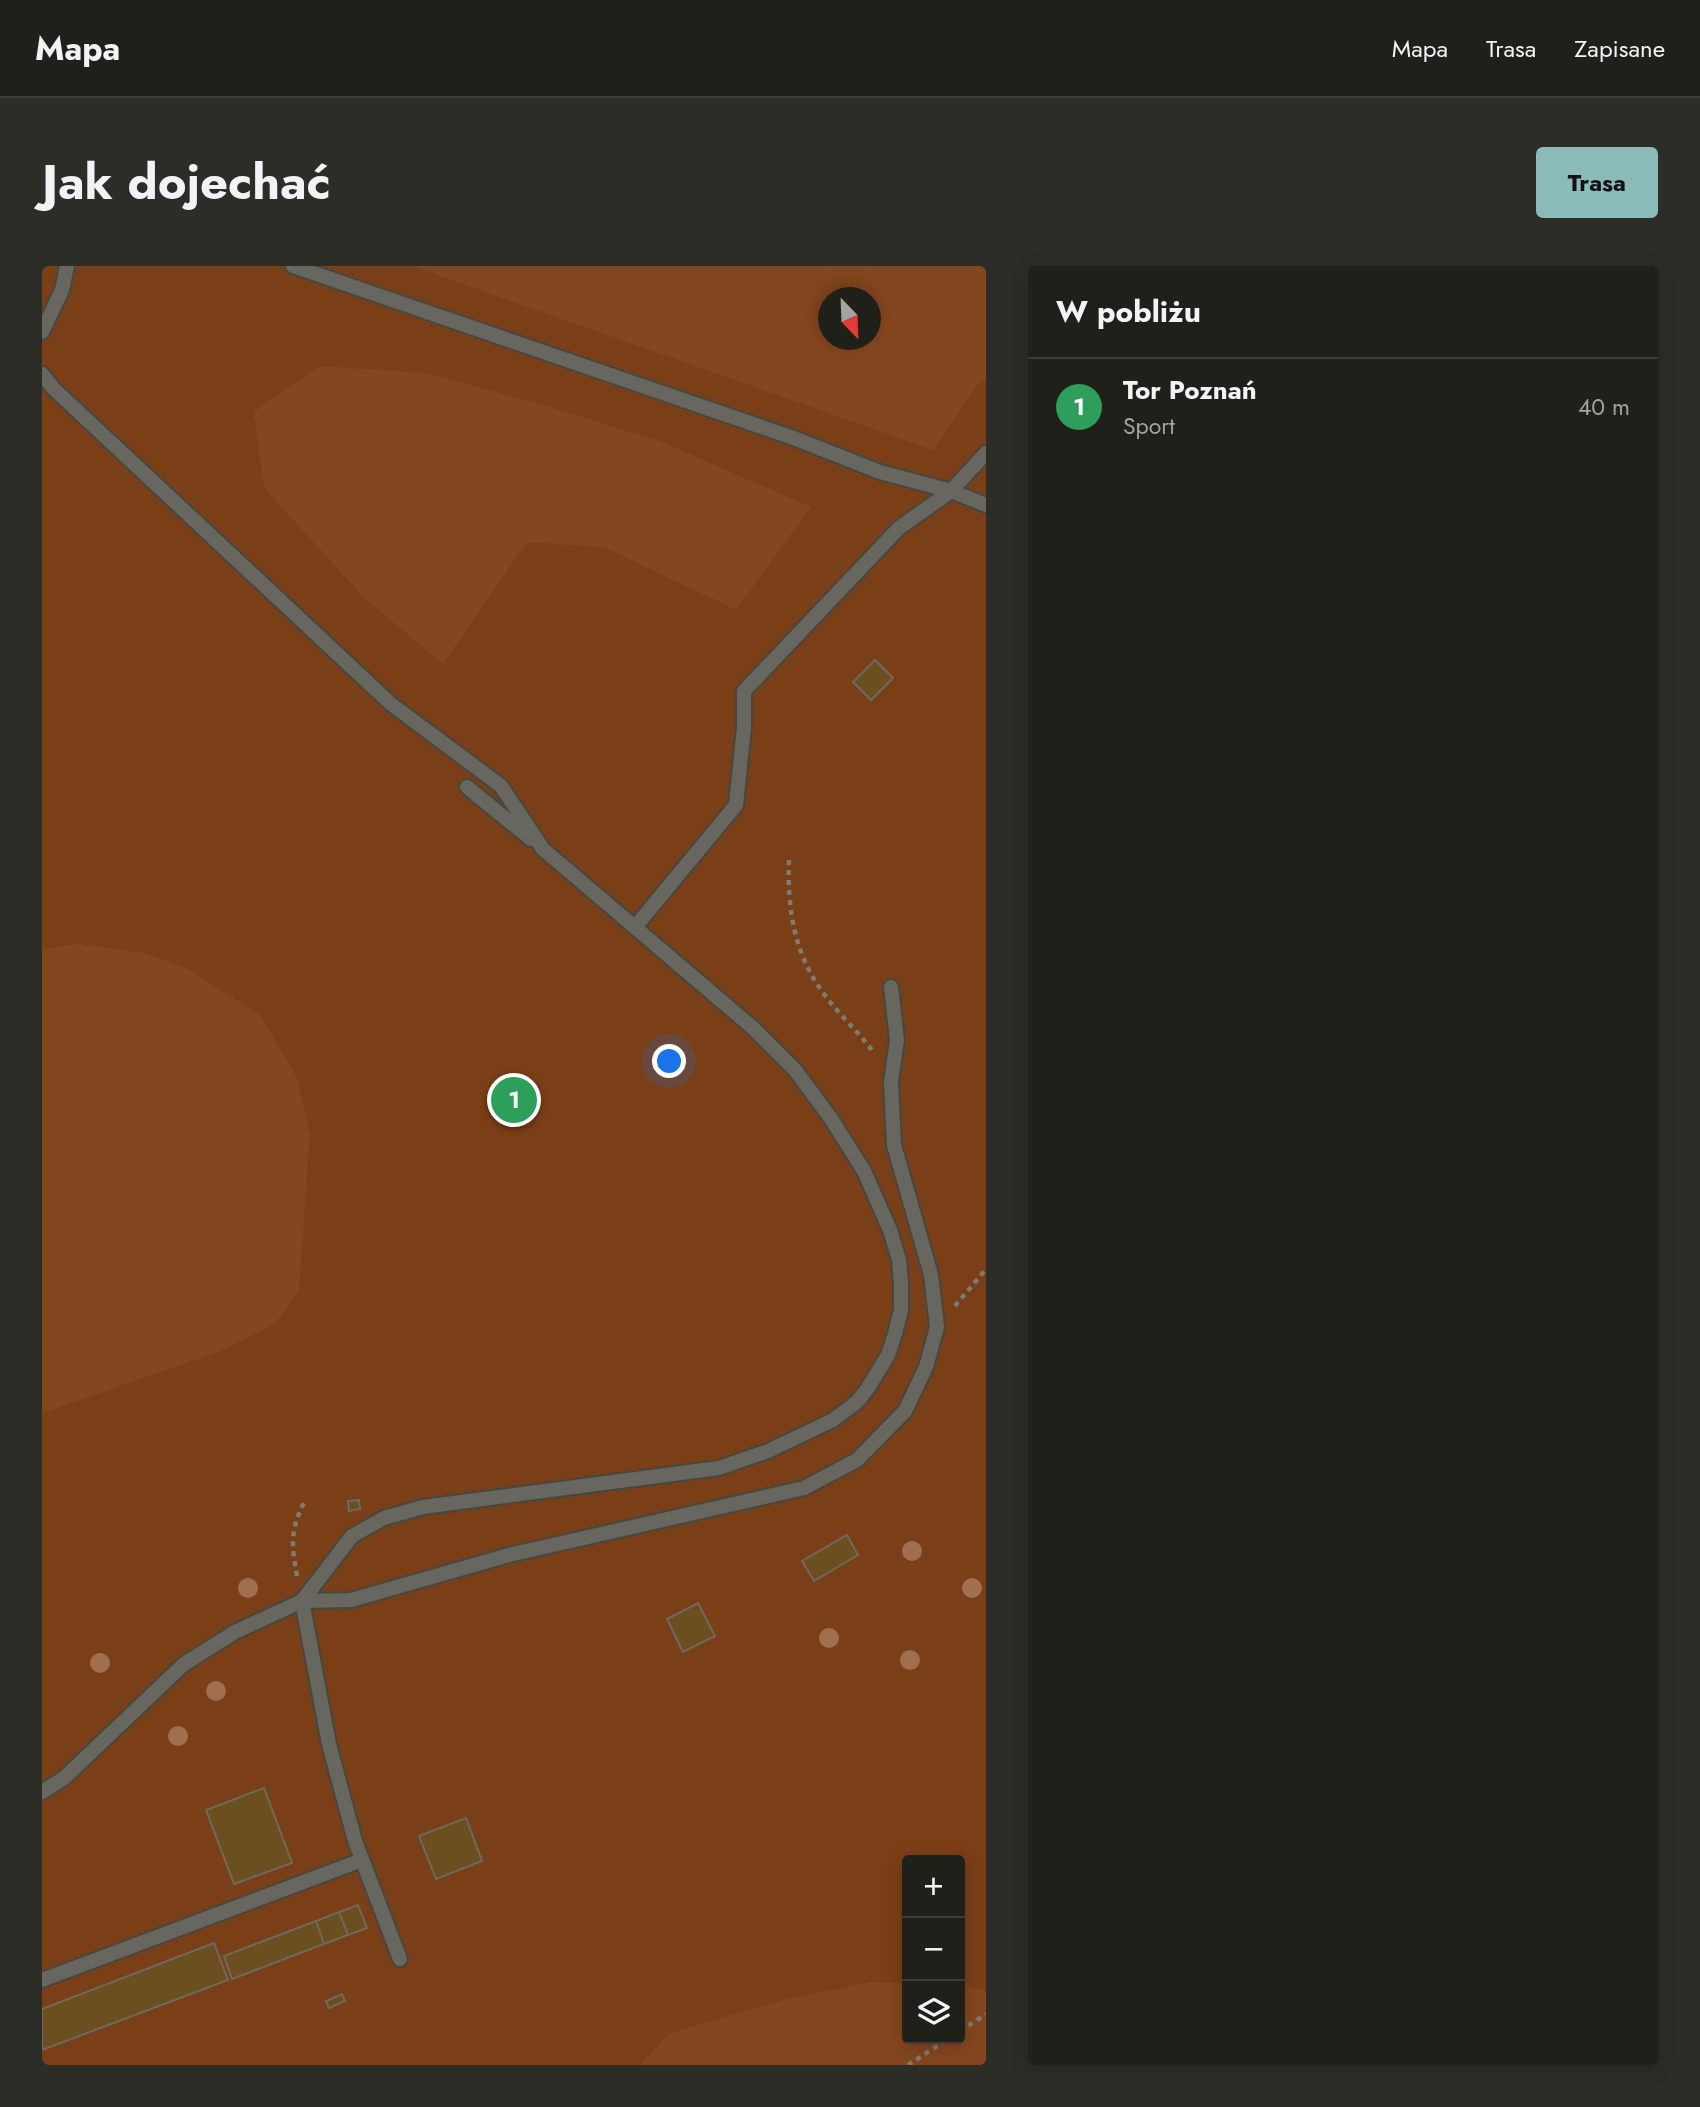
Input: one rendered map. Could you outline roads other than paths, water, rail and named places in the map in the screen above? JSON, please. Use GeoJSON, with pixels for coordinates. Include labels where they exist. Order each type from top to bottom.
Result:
{"type":"FeatureCollection","features":[{"type":"Feature","properties":{"kind":"lane"},"geometry":{"type":"LineString","coordinates":[[42,331],[62,290],[67,266]]}},
{"type":"Feature","properties":{"kind":"lane"},"geometry":{"type":"LineString","coordinates":[[293,266],[791,437],[880,472],[951,491],[986,505]]}},
{"type":"Feature","properties":{"kind":"lane"},"geometry":{"type":"LineString","coordinates":[[42,374],[54,389],[391,704],[501,786],[543,849]]}},
{"type":"Feature","properties":{"kind":"lane"},"geometry":{"type":"LineString","coordinates":[[635,927],[736,805],[744,727],[744,691],[899,528],[951,491],[986,453]]}},
{"type":"Feature","properties":{"kind":"lane"},"geometry":{"type":"LineString","coordinates":[[400,1959],[355,1841],[328,1744],[302,1601],[352,1536],[384,1518],[423,1507],[719,1468],[768,1451],[845,1413],[868,1388],[888,1355],[901,1310],[900,1271],[890,1230],[864,1171],[830,1117],[795,1070],[752,1028],[635,927],[467,787]]}},
{"type":"Feature","properties":{"kind":"lane"},"geometry":{"type":"LineString","coordinates":[[42,1792],[64,1778],[184,1664],[235,1632],[302,1601],[351,1600],[509,1555],[804,1488],[858,1460],[905,1410],[926,1367],[937,1327],[931,1275],[894,1145],[891,1082],[897,1040],[891,987]]}},
{"type":"Feature","properties":{"kind":"lane"},"geometry":{"type":"LineString","coordinates":[[42,1980],[362,1860]]}},
{"type":"Feature","properties":{"kind":"place","name":"Tor Poznań"},"geometry":{"type":"Point","coordinates":[514,1100]}}]}
